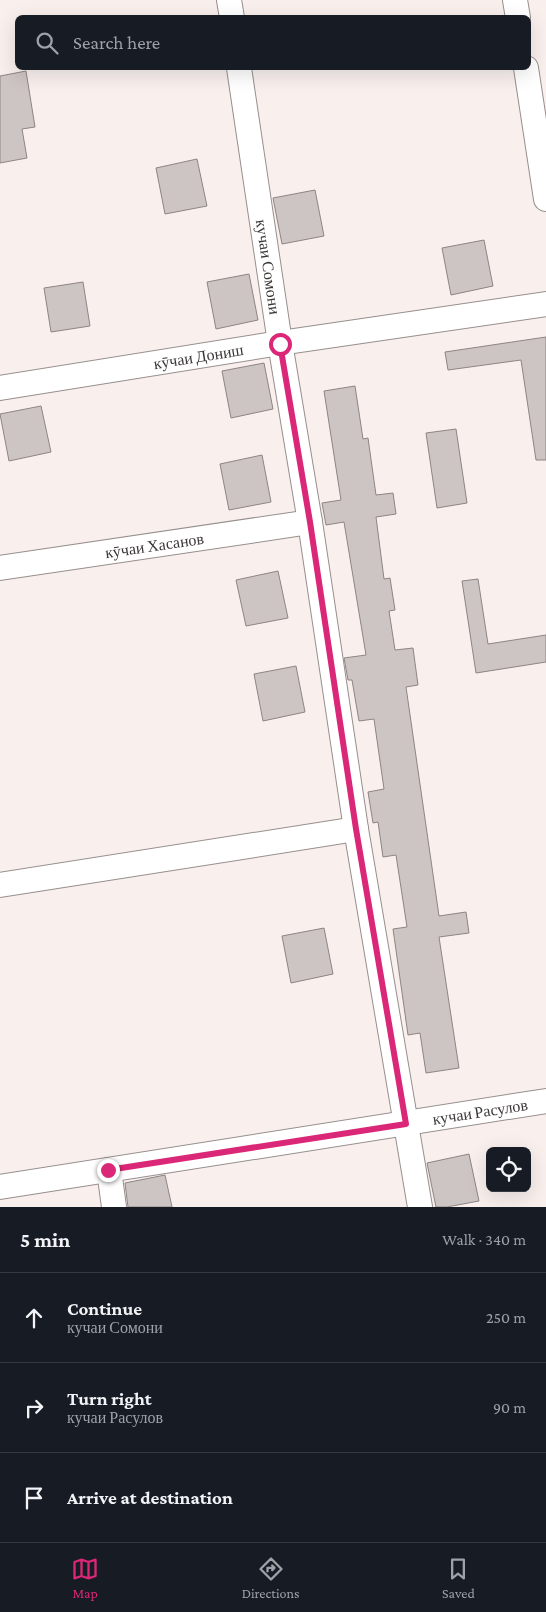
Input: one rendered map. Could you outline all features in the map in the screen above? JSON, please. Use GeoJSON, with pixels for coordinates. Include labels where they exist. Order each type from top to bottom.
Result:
{"type":"FeatureCollection","features":[{"type":"Feature","properties":{"kind":"street"},"geometry":{"type":"LineString","coordinates":[[229,0],[232,15]]}},
{"type":"Feature","properties":{"kind":"street"},"geometry":{"type":"LineString","coordinates":[[515,0],[518,15]]}},
{"type":"Feature","properties":{"kind":"street","name":"кучаи Сомони"},"geometry":{"type":"LineString","coordinates":[[239,70],[356,829],[420,1207]]}},
{"type":"Feature","properties":{"kind":"street"},"geometry":{"type":"LineString","coordinates":[[526,70],[546,199]]}},
{"type":"Feature","properties":{"kind":"street","name":"кӯчаи Дониш"},"geometry":{"type":"LineString","coordinates":[[0,388],[546,304]]}},
{"type":"Feature","properties":{"kind":"street","name":"кӯчаи Хасанов"},"geometry":{"type":"LineString","coordinates":[[0,568],[310,522]]}},
{"type":"Feature","properties":{"kind":"street"},"geometry":{"type":"LineString","coordinates":[[0,885],[356,829]]}},
{"type":"Feature","properties":{"kind":"street","name":"кучаи Расулов"},"geometry":{"type":"LineString","coordinates":[[0,1187],[546,1101]]}},
{"type":"Feature","properties":{"kind":"street"},"geometry":{"type":"LineString","coordinates":[[108,1170],[114,1207]]}},
{"type":"Feature","properties":{"kind":"building"},"geometry":{"type":"Polygon","coordinates":[[[26,71],[35,127],[22,129],[27,158],[0,163],[0,76],[26,71]]]}},
{"type":"Feature","properties":{"kind":"building"},"geometry":{"type":"Polygon","coordinates":[[[197,159],[207,206],[165,214],[156,168],[197,159]]]}},
{"type":"Feature","properties":{"kind":"building"},"geometry":{"type":"Polygon","coordinates":[[[315,190],[324,236],[282,244],[273,198],[315,190]]]}},
{"type":"Feature","properties":{"kind":"building"},"geometry":{"type":"Polygon","coordinates":[[[484,240],[493,286],[451,295],[442,248],[484,240]]]}},
{"type":"Feature","properties":{"kind":"building"},"geometry":{"type":"Polygon","coordinates":[[[249,274],[258,320],[216,329],[207,282],[249,274]]]}},
{"type":"Feature","properties":{"kind":"building"},"geometry":{"type":"Polygon","coordinates":[[[83,282],[90,326],[51,332],[44,288],[83,282]]]}},
{"type":"Feature","properties":{"kind":"building"},"geometry":{"type":"Polygon","coordinates":[[[546,337],[546,460],[536,460],[521,360],[448,370],[445,352],[546,337]]]}},
{"type":"Feature","properties":{"kind":"building"},"geometry":{"type":"Polygon","coordinates":[[[264,363],[273,409],[231,418],[222,371],[264,363]]]}},
{"type":"Feature","properties":{"kind":"building"},"geometry":{"type":"Polygon","coordinates":[[[355,386],[363,439],[368,438],[376,495],[393,493],[396,514],[376,517],[384,579],[390,578],[395,610],[389,611],[395,650],[413,648],[418,685],[406,687],[439,916],[466,912],[469,933],[439,937],[459,1068],[426,1073],[420,1033],[408,1035],[393,929],[407,927],[396,855],[383,857],[378,822],[373,823],[368,792],[384,789],[374,719],[359,721],[352,680],[348,680],[344,658],[366,655],[344,522],[326,525],[322,503],[341,500],[324,391],[355,386]]]}},
{"type":"Feature","properties":{"kind":"building"},"geometry":{"type":"Polygon","coordinates":[[[41,406],[51,452],[9,461],[0,414],[41,406]]]}},
{"type":"Feature","properties":{"kind":"building"},"geometry":{"type":"Polygon","coordinates":[[[456,429],[467,503],[437,508],[426,433],[456,429]]]}},
{"type":"Feature","properties":{"kind":"building"},"geometry":{"type":"Polygon","coordinates":[[[262,455],[271,502],[229,510],[220,464],[262,455]]]}},
{"type":"Feature","properties":{"kind":"building"},"geometry":{"type":"Polygon","coordinates":[[[278,571],[288,618],[246,626],[236,580],[278,571]]]}},
{"type":"Feature","properties":{"kind":"building"},"geometry":{"type":"Polygon","coordinates":[[[478,579],[488,644],[546,635],[546,662],[476,673],[462,581],[478,579]]]}},
{"type":"Feature","properties":{"kind":"building"},"geometry":{"type":"Polygon","coordinates":[[[296,666],[305,712],[263,721],[254,674],[296,666]]]}},
{"type":"Feature","properties":{"kind":"building"},"geometry":{"type":"Polygon","coordinates":[[[324,928],[333,974],[291,983],[282,936],[324,928]]]}},
{"type":"Feature","properties":{"kind":"building"},"geometry":{"type":"Polygon","coordinates":[[[469,1154],[479,1201],[447,1207],[436,1207],[427,1163],[469,1154]]]}},
{"type":"Feature","properties":{"kind":"building"},"geometry":{"type":"Polygon","coordinates":[[[165,1175],[172,1207],[128,1207],[125,1183],[165,1175]]]}},
{"type":"Feature","properties":{"kind":"route"},"geometry":{"type":"LineString","coordinates":[[108,1170],[406,1124],[356,829],[310,522],[280,344]]}}]}
